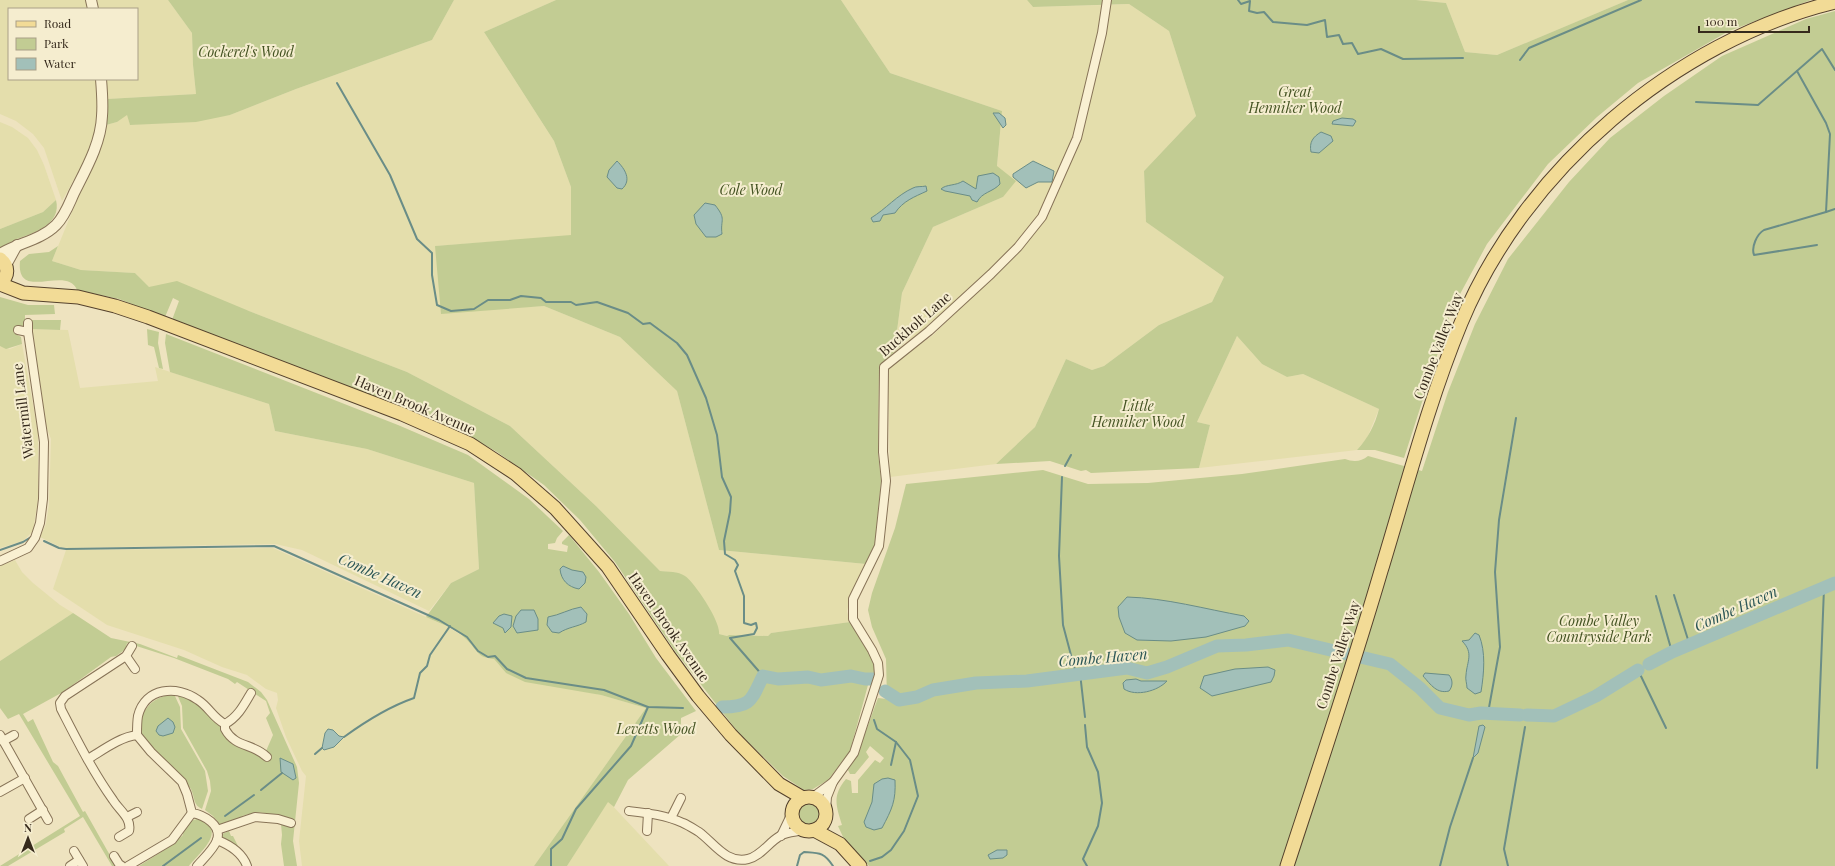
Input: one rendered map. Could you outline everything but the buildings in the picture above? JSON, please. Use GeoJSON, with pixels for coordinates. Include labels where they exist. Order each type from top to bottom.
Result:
{"type":"FeatureCollection","features":[{"type":"Feature","properties":{"kind":"main road","name":"Combe Valley Way"},"geometry":{"type":"LineString","coordinates":[[1287,866],[1347,681],[1435,396],[1461,322],[1497,254],[1520,220],[1550,182],[1604,125],[1638,98],[1673,73],[1733,39],[1802,12],[1835,2]]}},
{"type":"Feature","properties":{"kind":"main road","name":"Haven Brook Avenue"},"geometry":{"type":"LineString","coordinates":[[2,270],[23,293],[78,297],[114,306],[148,317],[402,414],[470,444],[516,474],[573,526],[608,567],[698,696],[730,735],[779,784],[793,810]]}},
{"type":"Feature","properties":{"kind":"main road","name":"Haven Brook Avenue"},"geometry":{"type":"LineString","coordinates":[[779,784],[808,797]]}},
{"type":"Feature","properties":{"kind":"main road"},"geometry":{"type":"LineString","coordinates":[[840,844],[796,825],[793,810],[798,801],[808,797],[822,802],[840,844],[860,866]]}},
{"type":"Feature","properties":{"kind":"main road"},"geometry":{"type":"LineString","coordinates":[[809,830],[822,825],[826,813]]}},
{"type":"Feature","properties":{"kind":"street","name":"Buckholt Lane"},"geometry":{"type":"LineString","coordinates":[[826,813],[827,797],[833,782],[854,753],[879,675],[878,663],[872,650],[853,619],[853,599],[879,546],[886,481],[883,452],[884,367],[929,331],[991,274],[1018,247],[1042,217],[1077,138],[1102,33],[1107,0]]}},
{"type":"Feature","properties":{"kind":"street"},"geometry":{"type":"LineString","coordinates":[[2,270],[17,245],[45,234],[56,225],[66,212],[95,150],[102,117],[101,80]]}},
{"type":"Feature","properties":{"kind":"street","name":"Watermill Lane"},"geometry":{"type":"LineString","coordinates":[[0,561],[28,548],[35,538],[40,523],[43,505],[44,442],[28,332],[28,322]]}},
{"type":"Feature","properties":{"kind":"street"},"geometry":{"type":"LineString","coordinates":[[18,330],[28,332]]}},
{"type":"Feature","properties":{"kind":"street"},"geometry":{"type":"LineString","coordinates":[[120,837],[129,831],[130,827],[127,818],[114,802],[88,759],[61,709],[60,703],[70,693],[126,656],[132,646]]}},
{"type":"Feature","properties":{"kind":"street"},"geometry":{"type":"LineString","coordinates":[[126,656],[135,669]]}},
{"type":"Feature","properties":{"kind":"street"},"geometry":{"type":"LineString","coordinates":[[129,866],[172,840],[192,813],[188,794],[182,782],[151,752],[137,735],[138,715],[141,710],[148,700],[157,693],[166,690],[174,690],[198,699],[215,718],[225,724]]}},
{"type":"Feature","properties":{"kind":"street"},"geometry":{"type":"LineString","coordinates":[[225,724],[237,715],[251,693]]}},
{"type":"Feature","properties":{"kind":"street"},"geometry":{"type":"LineString","coordinates":[[225,724],[225,729],[234,741],[263,753],[267,757]]}},
{"type":"Feature","properties":{"kind":"street"},"geometry":{"type":"LineString","coordinates":[[14,734],[2,738],[48,820]]}},
{"type":"Feature","properties":{"kind":"street"},"geometry":{"type":"LineString","coordinates":[[88,759],[121,739],[137,735]]}},
{"type":"Feature","properties":{"kind":"street"},"geometry":{"type":"LineString","coordinates":[[0,792],[24,778]]}},
{"type":"Feature","properties":{"kind":"street","name":"Buckholt Lane"},"geometry":{"type":"LineString","coordinates":[[808,797],[833,782]]}},
{"type":"Feature","properties":{"kind":"street"},"geometry":{"type":"LineString","coordinates":[[672,818],[681,798]]}},
{"type":"Feature","properties":{"kind":"street"},"geometry":{"type":"LineString","coordinates":[[29,819],[43,810]]}},
{"type":"Feature","properties":{"kind":"street"},"geometry":{"type":"LineString","coordinates":[[781,836],[793,810]]}},
{"type":"Feature","properties":{"kind":"street"},"geometry":{"type":"LineString","coordinates":[[629,811],[672,818],[699,832],[719,851],[730,858],[748,863],[781,836],[809,830]]}},
{"type":"Feature","properties":{"kind":"street"},"geometry":{"type":"LineString","coordinates":[[127,818],[137,812]]}},
{"type":"Feature","properties":{"kind":"street"},"geometry":{"type":"LineString","coordinates":[[192,813],[202,815],[208,819],[217,830],[217,840],[197,866]]}},
{"type":"Feature","properties":{"kind":"street"},"geometry":{"type":"LineString","coordinates":[[647,831],[648,813]]}},
{"type":"Feature","properties":{"kind":"street"},"geometry":{"type":"LineString","coordinates":[[217,830],[254,817],[278,819],[290,823]]}},
{"type":"Feature","properties":{"kind":"street"},"geometry":{"type":"LineString","coordinates":[[217,840],[225,843],[240,854],[247,866]]}},
{"type":"Feature","properties":{"kind":"street"},"geometry":{"type":"LineString","coordinates":[[70,866],[81,863],[74,851]]}},
{"type":"Feature","properties":{"kind":"street"},"geometry":{"type":"LineString","coordinates":[[114,856],[122,866]]}},
{"type":"Feature","properties":{"kind":"shaded area"},"geometry":{"type":"Polygon","coordinates":[[[0,0],[87,0],[88,8],[8,8],[8,80],[97,80],[98,117],[92,147],[62,201],[44,148],[33,134],[16,121],[0,114],[0,0]]]}},
{"type":"Feature","properties":{"kind":"shaded area"},"geometry":{"type":"Polygon","coordinates":[[[97,0],[168,0],[192,33],[196,94],[107,99],[107,80],[138,80],[138,8],[99,8],[97,0]]]}},
{"type":"Feature","properties":{"kind":"shaded area"},"geometry":{"type":"Polygon","coordinates":[[[454,0],[556,0],[484,32],[554,141],[571,187],[571,236],[435,246],[503,308],[544,306],[620,337],[677,391],[719,550],[866,564],[852,591],[847,611],[850,622],[771,633],[768,636],[727,636],[719,634],[678,573],[660,571],[596,506],[510,426],[407,372],[249,311],[148,287],[135,273],[81,270],[52,261],[101,141],[106,125],[117,122],[127,114],[130,125],[230,115],[296,89],[432,40],[454,0]]]}},
{"type":"Feature","properties":{"kind":"shaded area"},"geometry":{"type":"Polygon","coordinates":[[[841,0],[1027,0],[1033,7],[1103,5],[1100,32],[1075,135],[1071,141],[1037,221],[1016,246],[931,325],[904,343],[896,338],[902,293],[933,227],[1003,197],[997,167],[1002,111],[890,73],[841,0]]]}},
{"type":"Feature","properties":{"kind":"shaded area"},"geometry":{"type":"Polygon","coordinates":[[[1416,0],[1628,0],[1497,55],[1465,52],[1446,3],[1416,0]]]}},
{"type":"Feature","properties":{"kind":"shaded area"},"geometry":{"type":"Polygon","coordinates":[[[1129,4],[1169,31],[1196,116],[1144,171],[1146,222],[1224,277],[1212,302],[1159,325],[1104,366],[1092,370],[1066,359],[1035,427],[996,464],[890,477],[888,367],[932,336],[1014,256],[1048,216],[1080,141],[1110,5],[1129,4]]]}},
{"type":"Feature","properties":{"kind":"shaded area"},"geometry":{"type":"Polygon","coordinates":[[[0,122],[12,127],[28,138],[37,150],[44,165],[56,200],[43,212],[0,229],[0,122]]]}},
{"type":"Feature","properties":{"kind":"shaded area"},"geometry":{"type":"Polygon","coordinates":[[[31,329],[68,330],[80,388],[158,381],[155,367],[269,404],[275,431],[367,449],[474,483],[479,569],[451,583],[429,611],[302,550],[275,544],[67,548],[60,547],[40,537],[46,524],[49,504],[51,439],[46,426],[31,329]]]}},
{"type":"Feature","properties":{"kind":"shaded area"},"geometry":{"type":"Polygon","coordinates":[[[1237,336],[1262,364],[1287,377],[1303,374],[1379,409],[1367,438],[1357,450],[1199,468],[1210,425],[1197,422],[1237,336]]]}},
{"type":"Feature","properties":{"kind":"shaded area"},"geometry":{"type":"Polygon","coordinates":[[[22,344],[38,432],[38,499],[33,531],[23,541],[0,548],[0,346],[10,349],[22,344]]]}},
{"type":"Feature","properties":{"kind":"shaded area"},"geometry":{"type":"Polygon","coordinates":[[[273,548],[448,627],[466,638],[477,653],[488,659],[494,659],[506,673],[601,695],[646,708],[534,866],[302,866],[299,841],[306,776],[302,771],[286,737],[276,708],[278,700],[277,693],[266,689],[247,675],[222,667],[184,650],[107,625],[53,589],[66,550],[273,548]]]}},
{"type":"Feature","properties":{"kind":"shaded area"},"geometry":{"type":"Polygon","coordinates":[[[15,560],[22,572],[33,583],[60,605],[73,613],[0,661],[0,566],[15,560]]]}},
{"type":"Feature","properties":{"kind":"shaded area"},"geometry":{"type":"Polygon","coordinates":[[[608,801],[669,866],[567,866],[608,801]]]}},
{"type":"Feature","properties":{"kind":"green space","name":"Cockerel's Wood"},"geometry":{"type":"Polygon","coordinates":[[[168,0],[454,0],[432,40],[296,89],[230,115],[196,122],[130,125],[127,115],[117,122],[106,125],[107,99],[196,94],[192,33],[168,0]]]}},
{"type":"Feature","properties":{"kind":"green space","name":"Cole Wood"},"geometry":{"type":"Polygon","coordinates":[[[556,0],[841,0],[890,73],[1002,111],[997,166],[1016,181],[1003,197],[933,227],[902,293],[896,338],[904,343],[879,366],[878,452],[881,481],[875,544],[866,564],[719,550],[677,391],[620,337],[544,306],[441,314],[435,246],[571,235],[571,187],[554,141],[484,32],[556,0]]]}},
{"type":"Feature","properties":{"kind":"green space"},"geometry":{"type":"Polygon","coordinates":[[[1027,0],[1416,0],[1446,3],[1465,52],[1497,55],[1628,0],[1811,0],[1729,31],[1638,83],[1597,117],[1548,164],[1487,244],[1452,309],[1404,458],[1375,450],[1357,450],[1371,431],[1379,409],[1303,374],[1287,377],[1262,364],[1237,336],[1197,422],[1210,425],[1199,468],[1091,473],[1086,470],[1081,471],[1050,461],[996,464],[1035,427],[1066,359],[1092,370],[1104,366],[1159,325],[1212,302],[1224,277],[1146,222],[1144,171],[1196,116],[1169,31],[1129,4],[1033,7],[1027,0]]]}},
{"type":"Feature","properties":{"kind":"green space","name":"Combe Valley Countryside Park"},"geometry":{"type":"Polygon","coordinates":[[[1835,11],[1835,866],[869,866],[844,839],[838,826],[842,825],[836,801],[839,791],[846,779],[851,781],[852,793],[858,793],[858,780],[875,760],[880,763],[884,758],[870,746],[866,752],[869,757],[855,774],[850,774],[848,770],[857,755],[878,698],[887,699],[886,659],[872,627],[868,610],[872,593],[895,528],[906,484],[1043,470],[1088,484],[1148,483],[1242,474],[1345,459],[1357,461],[1368,456],[1422,471],[1448,392],[1475,324],[1508,259],[1569,182],[1610,138],[1664,96],[1722,56],[1806,19],[1835,11]]]}},
{"type":"Feature","properties":{"kind":"green space"},"geometry":{"type":"Polygon","coordinates":[[[56,200],[57,208],[51,221],[31,234],[17,239],[0,248],[0,229],[43,212],[56,200]]]}},
{"type":"Feature","properties":{"kind":"green space"},"geometry":{"type":"Polygon","coordinates":[[[58,246],[52,261],[81,270],[135,273],[149,287],[177,281],[249,311],[407,372],[510,426],[596,506],[660,571],[679,573],[685,576],[701,594],[712,612],[719,628],[719,634],[727,636],[768,636],[771,633],[850,622],[870,653],[876,675],[868,685],[850,751],[828,780],[813,789],[804,790],[783,776],[737,731],[675,651],[615,562],[580,520],[544,485],[497,452],[451,426],[172,320],[179,301],[173,298],[165,317],[119,299],[77,290],[72,283],[63,280],[34,282],[26,280],[21,273],[20,261],[29,254],[49,252],[58,246]]]}},
{"type":"Feature","properties":{"kind":"green space"},"geometry":{"type":"Polygon","coordinates":[[[0,297],[28,305],[54,305],[55,314],[25,315],[25,323],[22,327],[16,326],[14,333],[21,337],[22,344],[6,349],[0,346],[0,297]]]}},
{"type":"Feature","properties":{"kind":"green space"},"geometry":{"type":"Polygon","coordinates":[[[31,320],[61,320],[60,330],[31,329],[31,320]]]}},
{"type":"Feature","properties":{"kind":"green space"},"geometry":{"type":"Polygon","coordinates":[[[147,329],[159,332],[158,343],[163,369],[159,368],[154,347],[148,345],[147,329]]]}},
{"type":"Feature","properties":{"kind":"green space","name":"Levetts Wood"},"geometry":{"type":"Polygon","coordinates":[[[166,334],[398,425],[468,455],[529,499],[563,531],[555,543],[548,544],[548,549],[567,552],[568,546],[562,544],[562,542],[569,535],[599,572],[629,614],[656,658],[696,711],[681,718],[681,734],[628,780],[614,807],[608,802],[567,866],[534,866],[646,708],[601,695],[525,682],[506,673],[494,659],[480,655],[457,631],[426,617],[451,583],[479,569],[474,483],[367,449],[275,431],[269,404],[170,372],[165,343],[166,334]]]}},
{"type":"Feature","properties":{"kind":"green space"},"geometry":{"type":"Polygon","coordinates":[[[73,613],[111,638],[140,644],[177,658],[178,655],[248,682],[261,692],[267,700],[297,767],[299,783],[293,841],[297,866],[284,866],[281,844],[281,824],[283,823],[277,819],[268,814],[254,813],[242,816],[240,820],[222,827],[213,816],[205,810],[211,791],[210,781],[207,771],[183,728],[182,706],[177,694],[196,702],[220,725],[227,738],[234,745],[266,751],[273,735],[266,718],[270,713],[266,701],[237,682],[235,684],[228,679],[174,658],[127,643],[126,649],[116,656],[111,657],[63,692],[23,714],[28,722],[33,719],[53,762],[58,766],[83,812],[85,811],[116,866],[112,866],[83,817],[64,829],[65,832],[8,866],[0,866],[80,816],[19,714],[8,719],[0,708],[0,661],[73,613]]]}},
{"type":"Feature","properties":{"kind":"green space"},"geometry":{"type":"Polygon","coordinates":[[[174,694],[180,707],[181,729],[205,771],[208,791],[202,809],[197,805],[191,789],[182,777],[150,747],[144,738],[141,729],[141,719],[146,709],[158,698],[174,694]]]}},
{"type":"Feature","properties":{"kind":"green space"},"geometry":{"type":"Polygon","coordinates":[[[809,801],[819,804],[822,814],[819,824],[809,827],[799,824],[796,814],[799,804],[809,801]]]}},
{"type":"Feature","properties":{"kind":"green space"},"geometry":{"type":"Polygon","coordinates":[[[197,819],[207,823],[211,829],[212,835],[205,848],[189,866],[139,866],[169,847],[183,835],[182,831],[190,821],[197,819]]]}},
{"type":"Feature","properties":{"kind":"green space"},"geometry":{"type":"Polygon","coordinates":[[[229,831],[240,850],[237,849],[234,843],[221,839],[220,835],[229,831]]]}},
{"type":"Feature","properties":{"kind":"water"},"geometry":{"type":"Polygon","coordinates":[[[993,113],[999,113],[1005,118],[1006,125],[1003,128],[993,113]]]}},
{"type":"Feature","properties":{"kind":"water"},"geometry":{"type":"Polygon","coordinates":[[[1342,118],[1353,119],[1356,121],[1353,126],[1332,124],[1333,121],[1342,118]]]}},
{"type":"Feature","properties":{"kind":"water"},"geometry":{"type":"Polygon","coordinates":[[[1321,132],[1331,136],[1333,141],[1319,153],[1311,152],[1312,140],[1321,132]]]}},
{"type":"Feature","properties":{"kind":"water"},"geometry":{"type":"Polygon","coordinates":[[[617,161],[623,167],[627,178],[627,182],[622,189],[617,188],[607,177],[609,170],[617,161]]]}},
{"type":"Feature","properties":{"kind":"water"},"geometry":{"type":"Polygon","coordinates":[[[1033,161],[1054,171],[1052,182],[1038,182],[1026,188],[1013,177],[1013,174],[1033,161]]]}},
{"type":"Feature","properties":{"kind":"water"},"geometry":{"type":"Polygon","coordinates":[[[993,173],[999,177],[1000,184],[982,196],[977,202],[972,200],[970,196],[941,189],[963,181],[976,189],[978,176],[993,173]]]}},
{"type":"Feature","properties":{"kind":"water"},"geometry":{"type":"Polygon","coordinates":[[[926,186],[927,191],[905,202],[895,213],[883,215],[880,221],[873,222],[871,218],[902,194],[914,187],[926,186]]]}},
{"type":"Feature","properties":{"kind":"water"},"geometry":{"type":"Polygon","coordinates":[[[705,203],[715,205],[722,217],[722,234],[716,237],[706,237],[696,224],[694,215],[705,203]]]}},
{"type":"Feature","properties":{"kind":"water"},"geometry":{"type":"Polygon","coordinates":[[[563,566],[572,570],[583,572],[586,577],[585,583],[579,589],[568,585],[564,580],[560,569],[563,566]]]}},
{"type":"Feature","properties":{"kind":"water"},"geometry":{"type":"Polygon","coordinates":[[[1127,597],[1156,599],[1186,604],[1244,616],[1249,621],[1245,626],[1206,637],[1171,641],[1137,640],[1125,633],[1119,617],[1118,607],[1127,597]]]}},
{"type":"Feature","properties":{"kind":"water"},"geometry":{"type":"Polygon","coordinates":[[[581,607],[587,614],[586,622],[559,633],[552,632],[547,625],[548,617],[581,607]]]}},
{"type":"Feature","properties":{"kind":"water"},"geometry":{"type":"Polygon","coordinates":[[[521,610],[534,610],[538,619],[538,630],[517,633],[513,626],[516,616],[521,610]]]}},
{"type":"Feature","properties":{"kind":"water"},"geometry":{"type":"Polygon","coordinates":[[[504,614],[512,616],[511,627],[505,633],[503,628],[493,623],[499,616],[504,614]]]}},
{"type":"Feature","properties":{"kind":"water"},"geometry":{"type":"Polygon","coordinates":[[[1475,633],[1479,635],[1483,648],[1484,663],[1481,692],[1475,694],[1467,688],[1466,677],[1469,653],[1466,645],[1462,641],[1469,640],[1475,633]]]}},
{"type":"Feature","properties":{"kind":"water"},"geometry":{"type":"Polygon","coordinates":[[[1268,667],[1275,670],[1271,682],[1212,696],[1200,688],[1204,676],[1235,669],[1268,667]]]}},
{"type":"Feature","properties":{"kind":"water"},"geometry":{"type":"Polygon","coordinates":[[[1425,673],[1449,675],[1452,683],[1449,691],[1445,692],[1434,688],[1423,676],[1425,673]]]}},
{"type":"Feature","properties":{"kind":"water"},"geometry":{"type":"Polygon","coordinates":[[[1136,679],[1141,681],[1167,681],[1158,688],[1147,692],[1135,693],[1124,689],[1123,683],[1126,680],[1136,679]]]}},
{"type":"Feature","properties":{"kind":"water"},"geometry":{"type":"Polygon","coordinates":[[[168,718],[173,722],[175,727],[173,733],[163,736],[159,735],[156,731],[158,726],[168,718]]]}},
{"type":"Feature","properties":{"kind":"water"},"geometry":{"type":"Polygon","coordinates":[[[1483,725],[1485,727],[1478,753],[1473,758],[1479,726],[1483,725]]]}},
{"type":"Feature","properties":{"kind":"water"},"geometry":{"type":"Polygon","coordinates":[[[328,729],[333,730],[339,736],[344,737],[334,747],[324,750],[322,748],[325,733],[328,729]]]}},
{"type":"Feature","properties":{"kind":"water"},"geometry":{"type":"Polygon","coordinates":[[[280,758],[293,764],[296,778],[293,780],[281,772],[280,758]]]}},
{"type":"Feature","properties":{"kind":"water"},"geometry":{"type":"Polygon","coordinates":[[[888,778],[895,780],[893,805],[882,828],[874,830],[866,827],[864,822],[872,802],[874,784],[882,779],[888,778]]]}},
{"type":"Feature","properties":{"kind":"water"},"geometry":{"type":"Polygon","coordinates":[[[997,850],[1007,850],[1007,855],[1003,858],[990,859],[988,855],[997,850]]]}},
{"type":"Feature","properties":{"kind":"waterway"},"geometry":{"type":"LineString","coordinates":[[1238,0],[1241,4],[1250,1],[1249,11],[1257,13],[1264,12],[1273,22],[1307,25],[1325,20],[1327,37],[1339,35],[1343,44],[1352,43],[1358,54],[1381,49],[1403,59],[1463,58]]}},
{"type":"Feature","properties":{"kind":"waterway"},"geometry":{"type":"LineString","coordinates":[[1520,60],[1529,48],[1641,0]]}},
{"type":"Feature","properties":{"kind":"waterway"},"geometry":{"type":"LineString","coordinates":[[1696,102],[1758,105],[1822,49],[1835,70]]}},
{"type":"Feature","properties":{"kind":"waterway"},"geometry":{"type":"LineString","coordinates":[[1797,71],[1826,123],[1830,134],[1826,212],[1835,209]]}},
{"type":"Feature","properties":{"kind":"waterway"},"geometry":{"type":"LineString","coordinates":[[337,83],[390,175],[417,239],[432,253],[432,275],[437,305],[451,311],[474,309],[488,300],[510,300],[521,296],[541,298],[546,302],[571,302],[576,305],[597,302],[628,313],[643,324],[650,323],[677,343],[687,355],[706,398],[717,435],[722,477],[731,497],[730,512],[724,541],[725,554],[735,560],[738,565],[735,571],[744,596],[744,623],[751,625],[756,623],[757,628],[754,634],[730,638],[763,676]]}},
{"type":"Feature","properties":{"kind":"waterway"},"geometry":{"type":"LineString","coordinates":[[1817,245],[1754,255],[1753,252],[1755,241],[1759,234],[1764,230],[1826,212]]}},
{"type":"Feature","properties":{"kind":"waterway"},"geometry":{"type":"LineString","coordinates":[[1488,713],[1500,647],[1495,572],[1499,520],[1516,418]]}},
{"type":"Feature","properties":{"kind":"waterway"},"geometry":{"type":"LineString","coordinates":[[1065,466],[1071,455]]}},
{"type":"Feature","properties":{"kind":"waterway"},"geometry":{"type":"LineString","coordinates":[[1062,477],[1059,556],[1063,625],[1076,674]]}},
{"type":"Feature","properties":{"kind":"waterway","name":"Combe Haven"},"geometry":{"type":"LineString","coordinates":[[0,550],[23,542],[31,537]]}},
{"type":"Feature","properties":{"kind":"waterway","name":"Combe Haven"},"geometry":{"type":"LineString","coordinates":[[44,541],[59,548],[66,549],[274,546],[439,620],[467,637],[478,651],[488,657],[495,656],[507,669],[526,678],[604,690],[648,707],[683,708]]}},
{"type":"Feature","properties":{"kind":"waterway","name":"Combe Haven"},"geometry":{"type":"LineString","coordinates":[[1649,664],[1672,652],[1835,583]]}},
{"type":"Feature","properties":{"kind":"waterway"},"geometry":{"type":"LineString","coordinates":[[1817,768],[1824,588]]}},
{"type":"Feature","properties":{"kind":"waterway"},"geometry":{"type":"LineString","coordinates":[[1674,595],[1690,646]]}},
{"type":"Feature","properties":{"kind":"waterway"},"geometry":{"type":"LineString","coordinates":[[1656,596],[1672,652]]}},
{"type":"Feature","properties":{"kind":"waterway"},"geometry":{"type":"LineString","coordinates":[[344,737],[378,715],[414,698],[420,673],[427,666],[430,655],[450,626]]}},
{"type":"Feature","properties":{"kind":"waterway","name":"Combe Haven"},"geometry":{"type":"LineString","coordinates":[[885,691],[899,700],[917,697],[933,690],[976,683],[1027,681],[1127,668],[1147,673],[1167,667],[1217,646],[1246,645],[1288,640],[1390,664],[1420,688],[1440,708],[1469,715],[1481,713],[1520,715]]}},
{"type":"Feature","properties":{"kind":"waterway"},"geometry":{"type":"LineString","coordinates":[[1638,670],[1666,728]]}},
{"type":"Feature","properties":{"kind":"waterway","name":"Combe Haven"},"geometry":{"type":"LineString","coordinates":[[1527,715],[1554,716],[1596,696],[1638,670]]}},
{"type":"Feature","properties":{"kind":"waterway"},"geometry":{"type":"LineString","coordinates":[[1080,673],[1085,717]]}},
{"type":"Feature","properties":{"kind":"waterway","name":"Combe Haven"},"geometry":{"type":"LineString","coordinates":[[722,707],[732,707],[745,704],[753,696],[763,676],[778,679],[808,677],[821,680],[851,676],[865,679],[875,679]]}},
{"type":"Feature","properties":{"kind":"waterway"},"geometry":{"type":"LineString","coordinates":[[551,866],[551,849],[562,839],[576,809],[631,746],[648,707]]}},
{"type":"Feature","properties":{"kind":"waterway"},"geometry":{"type":"LineString","coordinates":[[870,861],[882,857],[891,850],[904,831],[918,796],[910,760],[896,742],[877,729],[874,720]]}},
{"type":"Feature","properties":{"kind":"waterway"},"geometry":{"type":"LineString","coordinates":[[1085,725],[1087,747],[1098,772],[1102,803],[1098,826],[1083,859],[1087,866]]}},
{"type":"Feature","properties":{"kind":"waterway"},"geometry":{"type":"LineString","coordinates":[[1508,866],[1504,849],[1525,727]]}},
{"type":"Feature","properties":{"kind":"waterway"},"geometry":{"type":"LineString","coordinates":[[891,765],[896,742]]}},
{"type":"Feature","properties":{"kind":"waterway"},"geometry":{"type":"LineString","coordinates":[[315,754],[322,748]]}},
{"type":"Feature","properties":{"kind":"waterway"},"geometry":{"type":"LineString","coordinates":[[1440,866],[1450,827],[1473,758]]}},
{"type":"Feature","properties":{"kind":"waterway"},"geometry":{"type":"LineString","coordinates":[[261,790],[282,773]]}},
{"type":"Feature","properties":{"kind":"waterway"},"geometry":{"type":"LineString","coordinates":[[225,816],[254,795]]}},
{"type":"Feature","properties":{"kind":"waterway"},"geometry":{"type":"LineString","coordinates":[[163,866],[201,838]]}},
{"type":"Feature","properties":{"kind":"waterway"},"geometry":{"type":"LineString","coordinates":[[797,866],[800,855],[804,852],[821,854],[827,858],[833,866]]}},
{"type":"Feature","properties":{"kind":"park label","name":"Great Henniker Wood"},"geometry":{"type":"Point","coordinates":[1295,100]}},
{"type":"Feature","properties":{"kind":"park label","name":"Little Henniker Wood"},"geometry":{"type":"Point","coordinates":[1138,414]}}]}
